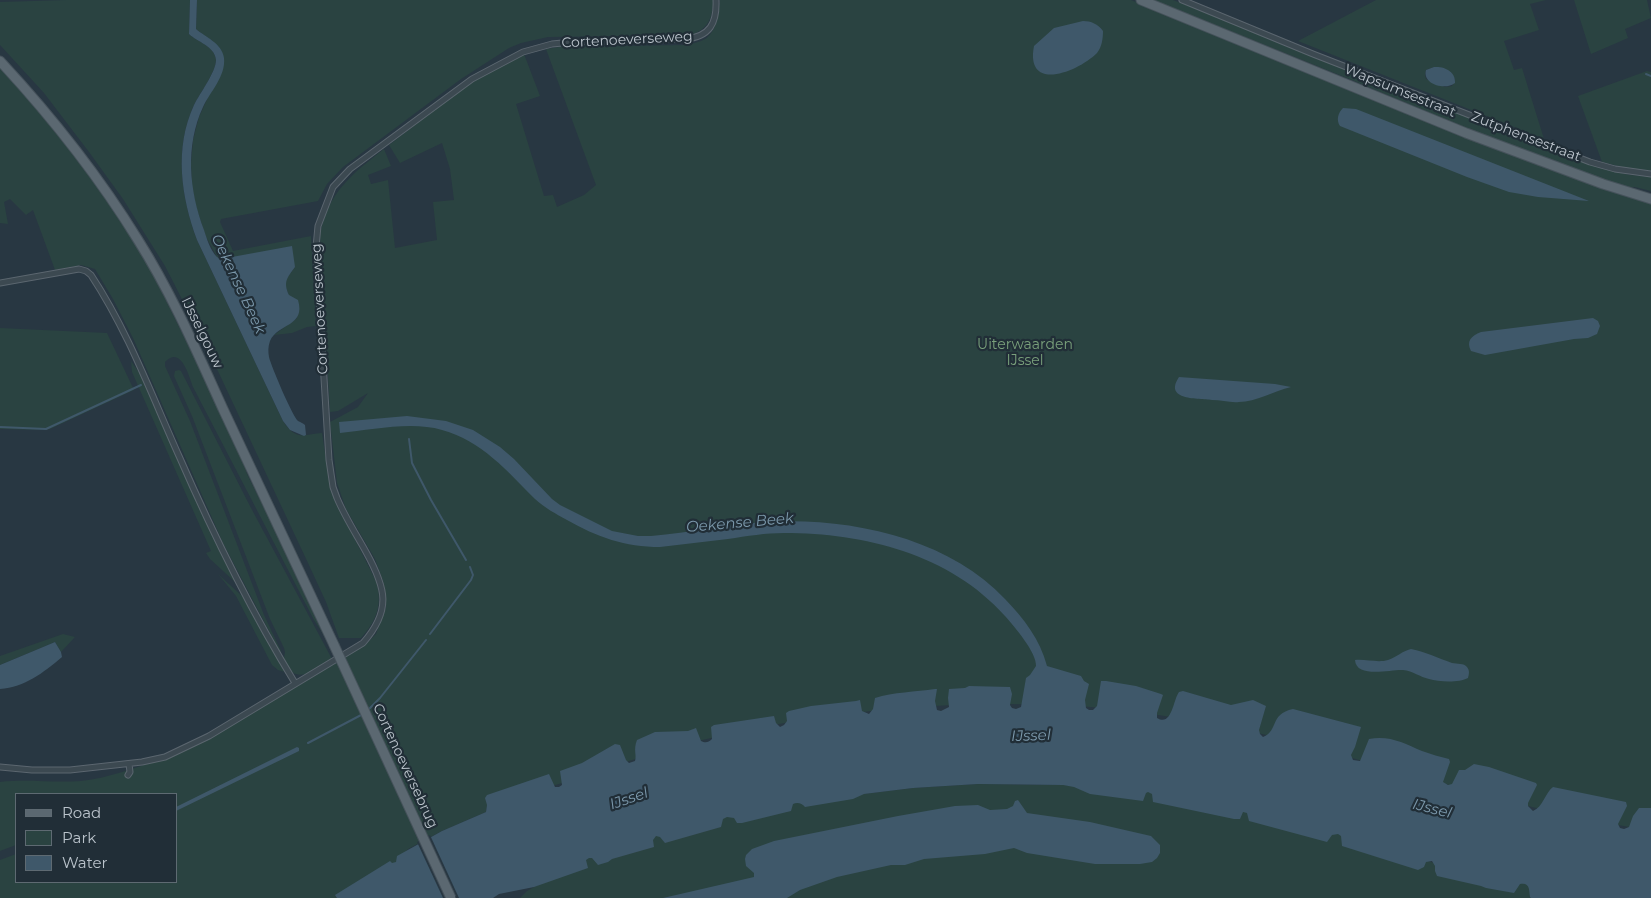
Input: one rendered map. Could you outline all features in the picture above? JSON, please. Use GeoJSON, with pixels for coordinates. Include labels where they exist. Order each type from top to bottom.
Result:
{"type":"FeatureCollection","features":[{"type":"Feature","properties":{"kind":"main road","name":"Wapsumsestraat"},"geometry":{"type":"LineString","coordinates":[[1141,0],[1466,133],[1610,187],[1651,199]]}},
{"type":"Feature","properties":{"kind":"main road","name":"IJsselgouw"},"geometry":{"type":"LineString","coordinates":[[0,61],[34,97],[83,158],[140,242],[192,343],[334,645]]}},
{"type":"Feature","properties":{"kind":"main road","name":"Cortenoeversebrug"},"geometry":{"type":"LineString","coordinates":[[334,645],[452,898]]}},
{"type":"Feature","properties":{"kind":"street","name":"Cortenoeverseweg"},"geometry":{"type":"LineString","coordinates":[[0,766],[32,770],[70,770],[165,758],[192,745],[363,643],[375,627],[382,609],[383,596],[379,575],[335,493],[329,460],[316,247],[318,226],[333,187],[350,169],[472,79],[497,64],[529,50],[561,43],[685,40],[698,37],[706,32],[714,21],[716,0]]}},
{"type":"Feature","properties":{"kind":"street","name":"Zutphensestraat"},"geometry":{"type":"LineString","coordinates":[[1182,0],[1313,54],[1590,162],[1615,169],[1651,174]]}},
{"type":"Feature","properties":{"kind":"street"},"geometry":{"type":"LineString","coordinates":[[0,283],[79,269],[86,271],[90,275],[132,350],[218,542],[295,684]]}},
{"type":"Feature","properties":{"kind":"street"},"geometry":{"type":"LineString","coordinates":[[128,775],[130,772],[129,764]]}},
{"type":"Feature","properties":{"kind":"green space"},"geometry":{"type":"Polygon","coordinates":[[[190,0],[189,34],[209,48],[215,55],[216,60],[211,76],[194,105],[184,138],[182,172],[191,224],[283,421],[292,432],[297,434],[322,433],[331,492],[377,583],[379,599],[377,612],[371,625],[361,638],[339,638],[326,602],[308,563],[209,352],[165,266],[123,199],[89,152],[44,93],[0,45],[0,2],[190,0]]]}},
{"type":"Feature","properties":{"kind":"green space"},"geometry":{"type":"Polygon","coordinates":[[[197,0],[713,0],[711,17],[708,22],[702,30],[691,35],[548,37],[521,43],[509,48],[461,79],[343,167],[327,184],[318,201],[221,219],[220,222],[233,251],[311,236],[316,326],[307,327],[292,333],[274,335],[297,318],[285,285],[286,279],[295,267],[217,257],[206,237],[196,207],[192,188],[193,140],[199,117],[221,74],[219,47],[196,29],[197,0]]]}},
{"type":"Feature","properties":{"kind":"green space","name":"Uiterwaarden IJssel"},"geometry":{"type":"Polygon","coordinates":[[[720,0],[1131,0],[1606,189],[1651,203],[1651,830],[1611,824],[1532,807],[1281,738],[1198,722],[1091,707],[995,704],[948,705],[852,713],[758,728],[711,738],[663,750],[487,806],[486,812],[442,831],[408,849],[396,863],[348,898],[0,898],[0,860],[15,854],[15,883],[178,883],[178,793],[15,793],[15,845],[0,851],[0,782],[92,780],[163,759],[334,664],[366,644],[376,634],[386,607],[383,581],[375,559],[346,509],[337,483],[330,422],[358,407],[368,393],[338,411],[330,412],[320,236],[328,208],[343,186],[361,167],[384,149],[391,166],[368,175],[371,184],[388,180],[395,248],[437,240],[433,202],[454,200],[450,169],[442,143],[400,163],[389,145],[471,84],[524,54],[540,96],[516,104],[544,196],[553,195],[557,207],[584,195],[596,185],[546,49],[559,47],[685,45],[706,38],[713,30],[718,18],[720,0]]]}},
{"type":"Feature","properties":{"kind":"green space"},"geometry":{"type":"Polygon","coordinates":[[[1153,0],[1173,0],[1605,169],[1630,175],[1651,177],[1651,191],[1635,187],[1625,188],[1465,128],[1352,80],[1153,0]]]}},
{"type":"Feature","properties":{"kind":"green space"},"geometry":{"type":"Polygon","coordinates":[[[1376,0],[1546,0],[1530,4],[1539,30],[1504,41],[1514,70],[1522,68],[1544,139],[1298,41],[1376,0]],[[1434,67],[1426,70],[1425,75],[1426,79],[1445,87],[1452,86],[1455,80],[1451,72],[1434,67]]]}},
{"type":"Feature","properties":{"kind":"green space"},"geometry":{"type":"Polygon","coordinates":[[[1574,0],[1647,0],[1651,18],[1625,29],[1628,38],[1591,54],[1574,0]]]}},
{"type":"Feature","properties":{"kind":"green space"},"geometry":{"type":"Polygon","coordinates":[[[0,67],[52,126],[103,193],[152,272],[194,357],[323,634],[193,387],[184,364],[176,357],[165,362],[165,366],[190,421],[280,652],[223,543],[133,338],[95,269],[81,265],[55,270],[33,210],[26,215],[10,199],[4,202],[8,224],[0,223],[0,67]]]}},
{"type":"Feature","properties":{"kind":"green space"},"geometry":{"type":"Polygon","coordinates":[[[1647,71],[1651,72],[1651,171],[1626,168],[1602,162],[1578,96],[1647,71]]]}},
{"type":"Feature","properties":{"kind":"green space"},"geometry":{"type":"Polygon","coordinates":[[[0,328],[107,333],[134,390],[50,429],[0,429],[0,328]]]}},
{"type":"Feature","properties":{"kind":"green space"},"geometry":{"type":"Polygon","coordinates":[[[131,361],[140,374],[235,582],[206,553],[211,551],[132,372],[131,361]]]}},
{"type":"Feature","properties":{"kind":"green space"},"geometry":{"type":"Polygon","coordinates":[[[179,370],[332,659],[313,671],[302,675],[292,672],[284,658],[284,648],[270,619],[192,416],[174,376],[175,371],[179,370]]]}},
{"type":"Feature","properties":{"kind":"green space"},"geometry":{"type":"Polygon","coordinates":[[[218,574],[242,596],[285,672],[278,670],[272,665],[236,596],[218,574]]]}},
{"type":"Feature","properties":{"kind":"green space"},"geometry":{"type":"Polygon","coordinates":[[[63,634],[75,637],[61,652],[55,642],[0,665],[0,656],[63,634]]]}},
{"type":"Feature","properties":{"kind":"green space"},"geometry":{"type":"Polygon","coordinates":[[[978,784],[1063,785],[1151,792],[1339,834],[1431,862],[1591,898],[520,898],[527,891],[589,856],[726,815],[797,802],[913,788],[978,784]]]}},
{"type":"Feature","properties":{"kind":"water","name":"Oekense Beek"},"geometry":{"type":"Polygon","coordinates":[[[190,0],[197,0],[196,29],[217,44],[224,58],[223,71],[203,107],[193,137],[191,153],[192,184],[199,215],[211,248],[217,257],[221,259],[292,246],[295,267],[288,277],[286,287],[289,295],[298,300],[298,315],[295,320],[274,335],[269,343],[268,353],[291,410],[298,421],[305,425],[306,435],[304,436],[290,430],[283,421],[191,224],[182,172],[184,138],[194,105],[211,76],[216,60],[215,55],[209,48],[189,34],[190,0]]]}},
{"type":"Feature","properties":{"kind":"water"},"geometry":{"type":"Polygon","coordinates":[[[1083,21],[1094,23],[1103,31],[1099,51],[1078,67],[1066,72],[1045,74],[1037,70],[1033,61],[1034,46],[1054,28],[1083,21]]]}},
{"type":"Feature","properties":{"kind":"water"},"geometry":{"type":"Polygon","coordinates":[[[1434,67],[1449,70],[1454,76],[1455,83],[1440,86],[1427,79],[1426,70],[1434,67]]]}},
{"type":"Feature","properties":{"kind":"water"},"geometry":{"type":"Polygon","coordinates":[[[1343,108],[1356,109],[1589,201],[1538,197],[1509,192],[1467,177],[1340,126],[1338,117],[1343,108]]]}},
{"type":"Feature","properties":{"kind":"water"},"geometry":{"type":"Polygon","coordinates":[[[1593,318],[1598,321],[1600,326],[1597,334],[1588,338],[1485,355],[1471,351],[1469,344],[1470,339],[1481,332],[1593,318]]]}},
{"type":"Feature","properties":{"kind":"water"},"geometry":{"type":"Polygon","coordinates":[[[1179,377],[1275,384],[1291,387],[1245,402],[1233,402],[1185,397],[1176,390],[1175,385],[1179,377]]]}},
{"type":"Feature","properties":{"kind":"water","name":"IJssel"},"geometry":{"type":"Polygon","coordinates":[[[407,416],[446,421],[473,430],[500,447],[514,459],[560,505],[612,531],[638,536],[651,536],[752,523],[798,521],[831,523],[863,528],[895,536],[926,547],[955,561],[982,578],[1005,599],[1019,614],[1036,638],[1047,666],[1081,676],[1089,684],[1085,700],[1086,708],[1089,710],[1093,710],[1097,706],[1101,681],[1136,686],[1163,695],[1157,713],[1157,718],[1162,720],[1169,716],[1179,692],[1183,691],[1231,705],[1253,700],[1266,706],[1259,730],[1263,737],[1271,731],[1280,715],[1285,711],[1293,709],[1361,727],[1351,755],[1353,760],[1360,761],[1369,739],[1383,738],[1396,740],[1422,751],[1449,759],[1450,762],[1443,782],[1448,785],[1452,784],[1459,770],[1465,770],[1474,764],[1489,767],[1536,783],[1537,785],[1528,803],[1528,806],[1533,811],[1553,787],[1626,802],[1627,806],[1618,824],[1620,828],[1624,829],[1629,827],[1633,816],[1639,808],[1651,808],[1651,898],[1531,898],[1526,884],[1520,884],[1514,893],[1486,888],[1437,876],[1432,861],[1426,862],[1424,867],[1418,870],[1342,846],[1341,836],[1338,834],[1332,835],[1327,842],[1249,821],[1247,813],[1243,812],[1240,819],[1234,819],[1153,802],[1152,794],[1148,792],[1143,801],[1090,794],[1074,787],[1063,785],[978,784],[913,788],[864,794],[853,799],[805,807],[796,803],[793,804],[791,811],[742,823],[737,823],[734,818],[727,817],[723,819],[721,827],[665,843],[660,837],[656,836],[653,840],[654,847],[598,865],[592,858],[589,858],[586,860],[588,868],[534,887],[499,894],[493,898],[337,898],[335,895],[390,861],[392,863],[396,862],[397,856],[442,831],[486,812],[485,798],[487,795],[549,774],[555,787],[559,787],[562,785],[560,771],[582,763],[615,744],[620,745],[629,763],[635,761],[637,740],[655,732],[688,731],[696,728],[701,741],[706,742],[712,739],[711,727],[714,725],[774,716],[776,723],[780,727],[787,721],[786,713],[789,711],[811,706],[860,700],[862,711],[869,714],[873,709],[875,698],[897,693],[935,689],[937,689],[935,701],[937,710],[941,711],[949,707],[949,689],[969,686],[1010,687],[1012,694],[1010,705],[1016,709],[1021,707],[1026,678],[1036,666],[1033,654],[1019,633],[1005,616],[983,595],[959,577],[932,562],[904,551],[845,537],[784,533],[660,547],[623,543],[600,536],[551,511],[535,499],[482,449],[456,435],[430,427],[417,426],[340,433],[339,422],[407,416]]]}},
{"type":"Feature","properties":{"kind":"water"},"geometry":{"type":"Polygon","coordinates":[[[55,642],[62,657],[41,674],[26,682],[0,689],[0,665],[55,642]]]}},
{"type":"Feature","properties":{"kind":"water"},"geometry":{"type":"Polygon","coordinates":[[[1411,649],[1452,663],[1464,665],[1469,670],[1468,678],[1460,681],[1443,681],[1433,680],[1403,670],[1368,671],[1357,666],[1355,660],[1384,661],[1411,649]]]}},
{"type":"Feature","properties":{"kind":"water"},"geometry":{"type":"Polygon","coordinates":[[[297,747],[299,748],[299,751],[178,810],[178,806],[297,747]]]}},
{"type":"Feature","properties":{"kind":"water"},"geometry":{"type":"Polygon","coordinates":[[[1018,800],[1027,813],[1090,822],[1151,836],[1160,845],[1160,853],[1152,862],[1140,864],[1095,864],[1027,853],[1014,848],[985,854],[924,859],[905,865],[891,865],[837,877],[800,890],[787,898],[663,898],[754,877],[754,873],[746,866],[746,855],[752,849],[774,841],[955,806],[978,805],[990,810],[1007,809],[1018,800]]]}},
{"type":"Feature","properties":{"kind":"pier"},"geometry":{"type":"Polygon","coordinates":[[[430,835],[459,898],[443,898],[417,842],[430,835]]]}},
{"type":"Feature","properties":{"kind":"waterway"},"geometry":{"type":"LineString","coordinates":[[1646,74],[1651,76]]}},
{"type":"Feature","properties":{"kind":"waterway"},"geometry":{"type":"LineString","coordinates":[[0,427],[46,429],[141,385]]}},
{"type":"Feature","properties":{"kind":"waterway"},"geometry":{"type":"LineString","coordinates":[[409,439],[412,463],[466,560]]}},
{"type":"Feature","properties":{"kind":"waterway"},"geometry":{"type":"LineString","coordinates":[[430,634],[471,580],[473,575],[470,567]]}},
{"type":"Feature","properties":{"kind":"waterway"},"geometry":{"type":"LineString","coordinates":[[367,711],[380,698],[426,640]]}},
{"type":"Feature","properties":{"kind":"waterway"},"geometry":{"type":"LineString","coordinates":[[308,743],[363,714]]}}]}
